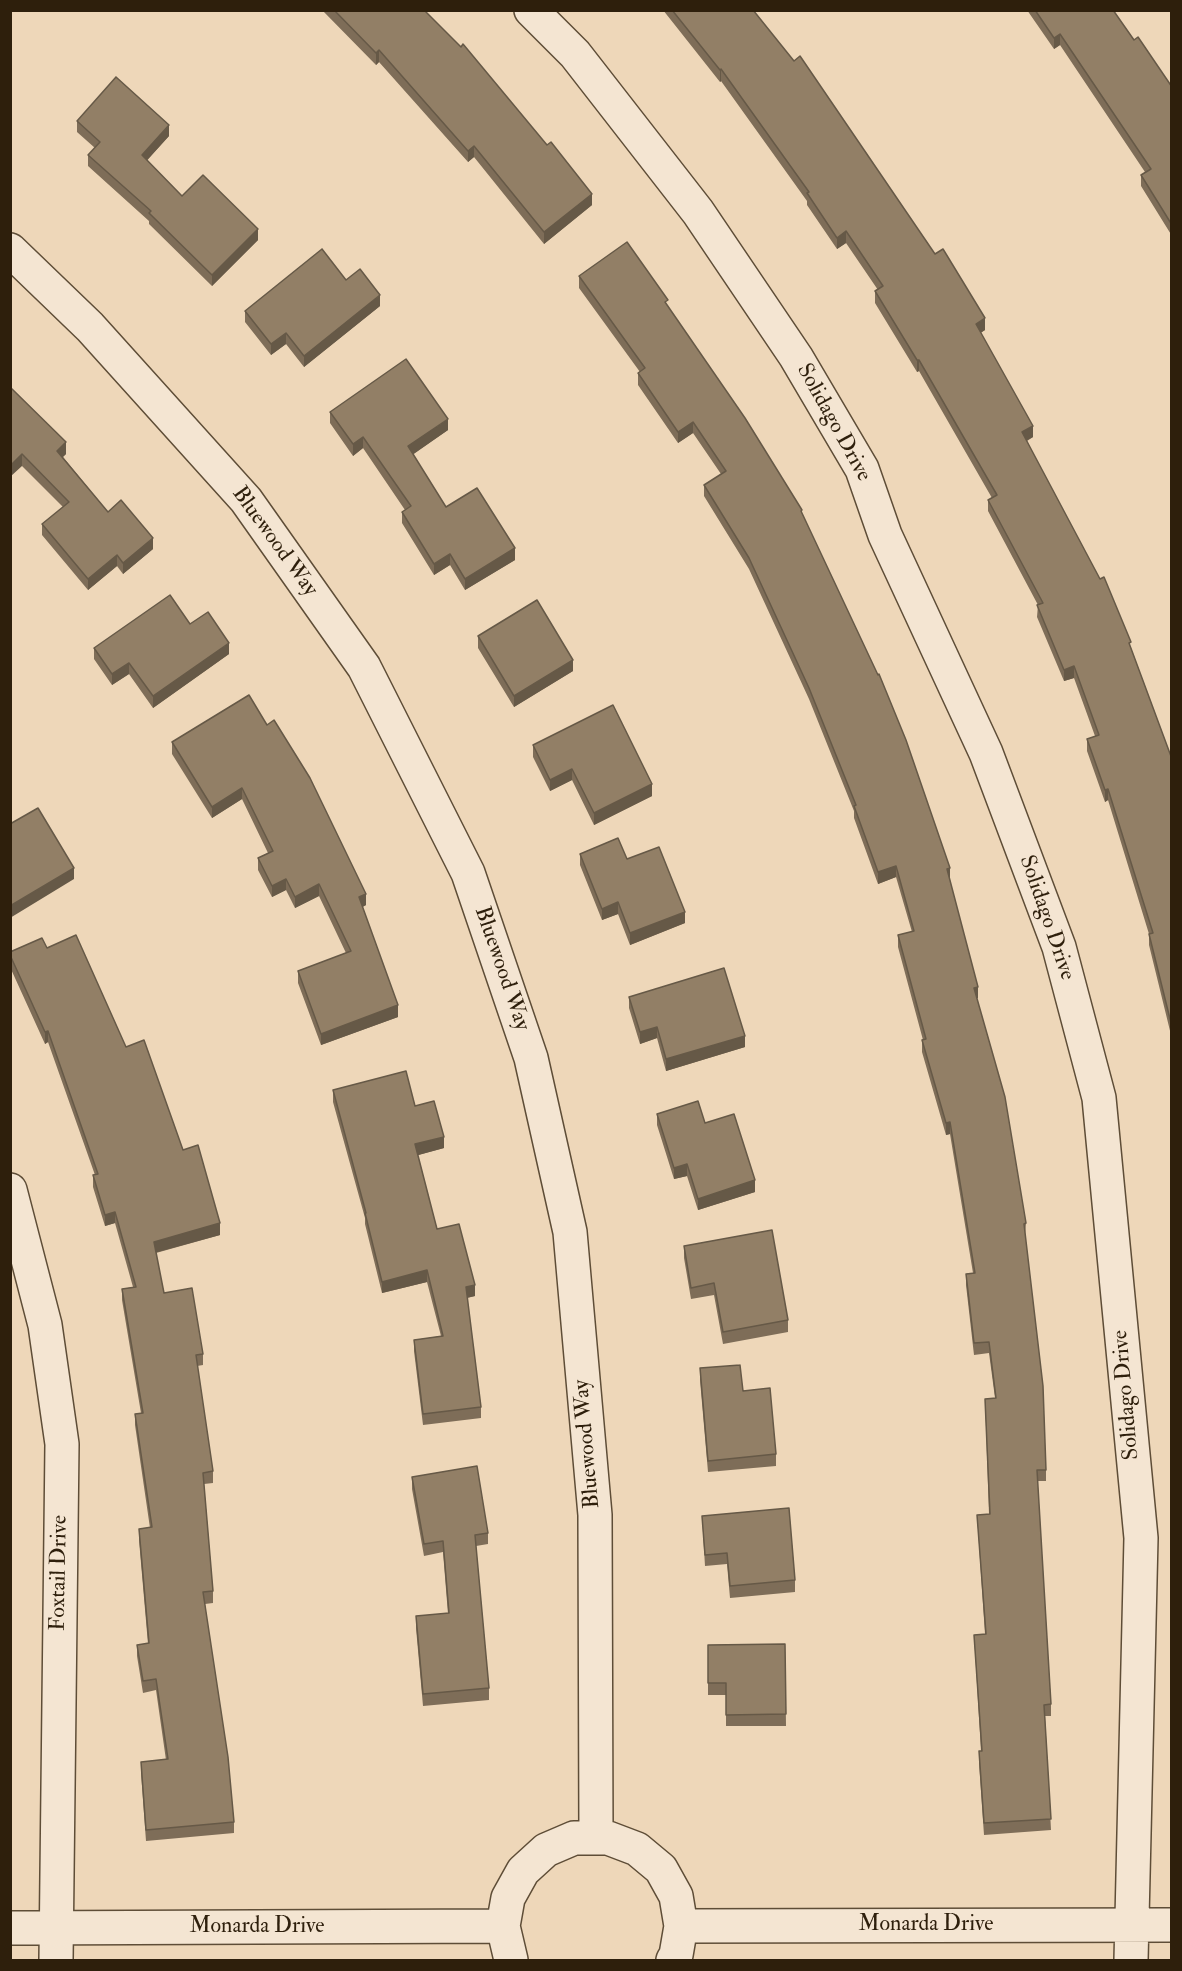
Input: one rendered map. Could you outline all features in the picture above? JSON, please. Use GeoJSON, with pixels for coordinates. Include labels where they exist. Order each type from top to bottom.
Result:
{"type":"FeatureCollection","features":[{"type":"Feature","properties":{"kind":"street","name":"Solidago Drive"},"geometry":{"type":"LineString","coordinates":[[531,10],[575,54],[698,212],[796,357],[862,469],[885,535],[986,753],[1059,946],[1099,1098],[1141,1538],[1131,1960]]}},
{"type":"Feature","properties":{"kind":"street","name":"Bluewood Way"},"geometry":{"type":"LineString","coordinates":[[10,250],[90,327],[246,500],[364,667],[468,873],[531,1058],[570,1233],[595,1515],[596,1838]]}},
{"type":"Feature","properties":{"kind":"street","name":"Foxtail Drive"},"geometry":{"type":"LineString","coordinates":[[10,1190],[45,1325],[62,1444],[56,1960]]}},
{"type":"Feature","properties":{"kind":"street"},"geometry":{"type":"LineString","coordinates":[[511,1960],[503,1926],[508,1898],[522,1871],[546,1850],[574,1838],[608,1838],[637,1849],[661,1869],[676,1896],[681,1926],[673,1960]]}},
{"type":"Feature","properties":{"kind":"street","name":"Monarda Drive"},"geometry":{"type":"LineString","coordinates":[[681,1926],[1172,1925]]}},
{"type":"Feature","properties":{"kind":"street","name":"Monarda Drive"},"geometry":{"type":"LineString","coordinates":[[10,1928],[503,1926]]}},
{"type":"Feature","properties":{"kind":"building"},"geometry":{"type":"Polygon","coordinates":[[[334,10],[424,10],[461,47],[463,44],[547,145],[551,142],[592,194],[544,232],[474,146],[468,151],[379,50],[376,53],[334,10]]]}},
{"type":"Feature","properties":{"kind":"building"},"geometry":{"type":"Polygon","coordinates":[[[672,10],[753,10],[794,61],[800,56],[935,254],[943,249],[985,318],[976,324],[1033,426],[1022,432],[1100,579],[1104,577],[1131,642],[1129,643],[1172,759],[1172,1027],[1149,934],[1153,933],[1108,789],[1105,790],[1087,739],[1099,735],[1074,666],[1064,670],[1037,605],[1043,603],[988,500],[997,495],[919,360],[875,291],[883,286],[846,231],[837,238],[807,193],[809,192],[721,69],[672,10]]]}},
{"type":"Feature","properties":{"kind":"building"},"geometry":{"type":"Polygon","coordinates":[[[1035,10],[1113,10],[1134,40],[1138,37],[1172,87],[1172,225],[1141,175],[1151,169],[1060,34],[1054,38],[1035,10]]]}},
{"type":"Feature","properties":{"kind":"building"},"geometry":{"type":"Polygon","coordinates":[[[116,77],[169,125],[142,155],[182,196],[203,175],[258,229],[212,275],[149,213],[151,211],[88,155],[100,142],[77,121],[116,77]]]}},
{"type":"Feature","properties":{"kind":"building"},"geometry":{"type":"Polygon","coordinates":[[[627,242],[668,300],[665,302],[745,418],[802,510],[879,674],[906,740],[950,868],[947,869],[978,987],[974,988],[1005,1097],[1026,1223],[1024,1224],[1043,1386],[1046,1470],[1037,1470],[1051,1704],[1044,1705],[1051,1819],[984,1823],[979,1751],[982,1751],[974,1635],[986,1634],[977,1515],[990,1514],[985,1399],[996,1398],[989,1342],[974,1343],[966,1274],[975,1273],[950,1122],[946,1123],[922,1040],[926,1039],[898,935],[914,931],[896,866],[878,872],[854,806],[856,805],[809,688],[749,558],[704,485],[726,471],[693,422],[678,432],[638,373],[645,368],[579,276],[627,242]]]}},
{"type":"Feature","properties":{"kind":"building"},"geometry":{"type":"Polygon","coordinates":[[[322,249],[346,280],[360,269],[380,295],[304,356],[286,333],[271,344],[245,311],[322,249]]]}},
{"type":"Feature","properties":{"kind":"building"},"geometry":{"type":"Polygon","coordinates":[[[406,359],[448,419],[408,446],[446,507],[477,488],[515,548],[465,579],[450,554],[434,564],[402,512],[411,506],[363,437],[353,444],[330,412],[406,359]]]}},
{"type":"Feature","properties":{"kind":"building"},"geometry":{"type":"Polygon","coordinates":[[[10,387],[66,442],[57,451],[108,512],[121,500],[153,538],[123,563],[117,555],[88,579],[42,524],[69,502],[22,454],[10,466],[10,387]]]}},
{"type":"Feature","properties":{"kind":"building"},"geometry":{"type":"Polygon","coordinates":[[[170,595],[190,624],[208,612],[229,643],[153,696],[129,663],[112,674],[94,648],[170,595]]]}},
{"type":"Feature","properties":{"kind":"building"},"geometry":{"type":"Polygon","coordinates":[[[537,600],[573,660],[514,696],[478,636],[537,600]]]}},
{"type":"Feature","properties":{"kind":"building"},"geometry":{"type":"Polygon","coordinates":[[[249,695],[267,725],[274,720],[310,778],[366,894],[359,897],[398,1005],[321,1034],[298,971],[351,951],[319,884],[295,897],[286,879],[272,886],[258,858],[273,851],[242,788],[212,807],[172,742],[249,695]]]}},
{"type":"Feature","properties":{"kind":"building"},"geometry":{"type":"Polygon","coordinates":[[[613,705],[652,784],[594,813],[572,769],[550,780],[533,745],[613,705]]]}},
{"type":"Feature","properties":{"kind":"building"},"geometry":{"type":"Polygon","coordinates":[[[38,808],[74,868],[10,906],[10,824],[38,808]]]}},
{"type":"Feature","properties":{"kind":"building"},"geometry":{"type":"Polygon","coordinates":[[[618,838],[627,859],[659,847],[685,912],[630,933],[618,902],[602,909],[580,854],[618,838]]]}},
{"type":"Feature","properties":{"kind":"building"},"geometry":{"type":"Polygon","coordinates":[[[76,935],[126,1047],[144,1040],[183,1150],[198,1145],[220,1223],[154,1242],[164,1293],[192,1288],[203,1354],[196,1355],[213,1471],[203,1473],[213,1591],[203,1592],[228,1757],[234,1822],[146,1830],[141,1762],[168,1759],[156,1679],[143,1681],[137,1645],[149,1643],[139,1529],[152,1527],[135,1414],[143,1413],[122,1289],[136,1287],[115,1212],[105,1215],[93,1175],[98,1174],[48,1031],[45,1032],[10,955],[10,952],[42,938],[47,948],[76,935]]]}},
{"type":"Feature","properties":{"kind":"building"},"geometry":{"type":"Polygon","coordinates":[[[724,968],[745,1036],[666,1059],[657,1027],[640,1032],[629,997],[724,968]]]}},
{"type":"Feature","properties":{"kind":"building"},"geometry":{"type":"Polygon","coordinates":[[[406,1071],[415,1106],[434,1101],[444,1137],[415,1144],[437,1229],[459,1224],[475,1285],[466,1287],[481,1407],[423,1414],[414,1340],[443,1336],[427,1270],[382,1282],[333,1090],[406,1071]]]}},
{"type":"Feature","properties":{"kind":"building"},"geometry":{"type":"Polygon","coordinates":[[[698,1101],[705,1123],[734,1114],[755,1180],[698,1199],[687,1164],[674,1168],[657,1114],[698,1101]]]}},
{"type":"Feature","properties":{"kind":"building"},"geometry":{"type":"Polygon","coordinates":[[[772,1230],[788,1320],[723,1332],[714,1283],[691,1288],[684,1246],[772,1230]]]}},
{"type":"Feature","properties":{"kind":"building"},"geometry":{"type":"Polygon","coordinates":[[[740,1365],[743,1391],[770,1388],[776,1454],[708,1461],[700,1368],[740,1365]]]}},
{"type":"Feature","properties":{"kind":"building"},"geometry":{"type":"Polygon","coordinates":[[[477,1466],[488,1533],[475,1535],[489,1688],[423,1694],[416,1616],[449,1613],[443,1541],[424,1544],[412,1477],[477,1466]]]}},
{"type":"Feature","properties":{"kind":"building"},"geometry":{"type":"Polygon","coordinates":[[[789,1508],[795,1580],[730,1586],[727,1553],[705,1555],[702,1516],[789,1508]]]}},
{"type":"Feature","properties":{"kind":"building"},"geometry":{"type":"Polygon","coordinates":[[[785,1644],[786,1714],[726,1715],[726,1683],[708,1683],[708,1645],[785,1644]]]}}]}
